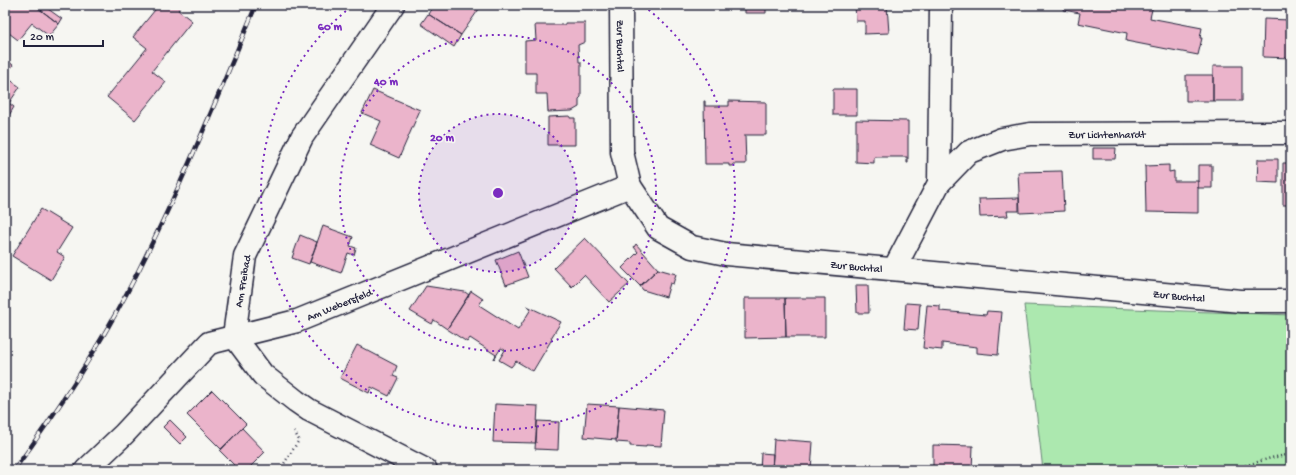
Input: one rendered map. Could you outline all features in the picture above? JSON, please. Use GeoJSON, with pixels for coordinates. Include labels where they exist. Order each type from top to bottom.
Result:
{"type":"FeatureCollection","features":[{"type":"Feature","properties":{"kind":"street","name":"Am Freibad"},"geometry":{"type":"LineString","coordinates":[[234,336],[245,256],[258,228],[302,138],[393,5]]}},
{"type":"Feature","properties":{"kind":"street","name":"Zur Buchtal"},"geometry":{"type":"LineString","coordinates":[[621,5],[622,152],[630,186],[658,228],[692,247],[726,254],[1241,301],[1291,301]]}},
{"type":"Feature","properties":{"kind":"street","name":"Zur Lichtenhardt"},"geometry":{"type":"LineString","coordinates":[[939,183],[941,5]]}},
{"type":"Feature","properties":{"kind":"street","name":"Zur Lichtenhardt"},"geometry":{"type":"LineString","coordinates":[[894,269],[939,183],[969,152],[1002,139],[1030,134],[1291,133]]}},
{"type":"Feature","properties":{"kind":"street","name":"Am Webersfeld"},"geometry":{"type":"LineString","coordinates":[[86,470],[124,434],[209,343],[297,321],[630,186]]}},
{"type":"Feature","properties":{"kind":"street"},"geometry":{"type":"LineString","coordinates":[[234,336],[263,375],[296,401],[316,414],[426,470]]}},
{"type":"Feature","properties":{"kind":"path"},"geometry":{"type":"LineString","coordinates":[[280,470],[299,440],[292,428]]}},
{"type":"Feature","properties":{"kind":"path"},"geometry":{"type":"LineString","coordinates":[[1230,470],[1245,467],[1271,458],[1291,454]]}},
{"type":"Feature","properties":{"kind":"green space"},"geometry":{"type":"Polygon","coordinates":[[[1024,305],[1291,315],[1291,470],[1043,470],[1024,305]]]}},
{"type":"Feature","properties":{"kind":"building"},"geometry":{"type":"Polygon","coordinates":[[[7,5],[34,5],[59,24],[49,36],[32,23],[18,40],[5,30],[5,8],[7,5]]]}},
{"type":"Feature","properties":{"kind":"building"},"geometry":{"type":"Polygon","coordinates":[[[159,5],[178,5],[181,7],[178,10],[192,21],[152,71],[166,82],[135,120],[107,97],[147,48],[133,37],[159,5]]]}},
{"type":"Feature","properties":{"kind":"building"},"geometry":{"type":"Polygon","coordinates":[[[434,5],[473,5],[479,9],[461,35],[428,14],[434,5]]]}},
{"type":"Feature","properties":{"kind":"building"},"geometry":{"type":"Polygon","coordinates":[[[727,5],[766,5],[766,13],[745,13],[745,7],[727,7],[727,5]]]}},
{"type":"Feature","properties":{"kind":"building"},"geometry":{"type":"Polygon","coordinates":[[[855,5],[887,5],[889,33],[864,34],[865,21],[856,21],[855,5]]]}},
{"type":"Feature","properties":{"kind":"building"},"geometry":{"type":"Polygon","coordinates":[[[1064,5],[1153,5],[1150,18],[1202,28],[1200,38],[1202,38],[1198,55],[1126,41],[1127,33],[1078,23],[1080,13],[1063,10],[1064,5]]]}},
{"type":"Feature","properties":{"kind":"building"},"geometry":{"type":"Polygon","coordinates":[[[44,6],[62,19],[59,24],[41,10],[44,6]]]}},
{"type":"Feature","properties":{"kind":"building"},"geometry":{"type":"Polygon","coordinates":[[[428,14],[461,35],[454,47],[421,24],[428,14]]]}},
{"type":"Feature","properties":{"kind":"building"},"geometry":{"type":"Polygon","coordinates":[[[1264,19],[1290,20],[1291,58],[1263,57],[1264,19]]]}},
{"type":"Feature","properties":{"kind":"building"},"geometry":{"type":"Polygon","coordinates":[[[565,23],[585,23],[585,42],[578,45],[579,62],[581,62],[581,97],[579,99],[579,107],[572,111],[548,112],[547,94],[536,94],[536,73],[525,73],[525,41],[536,40],[535,25],[565,25],[565,23]]]}},
{"type":"Feature","properties":{"kind":"building"},"geometry":{"type":"Polygon","coordinates":[[[5,59],[13,65],[5,76],[5,59]]]}},
{"type":"Feature","properties":{"kind":"building"},"geometry":{"type":"Polygon","coordinates":[[[1213,66],[1242,66],[1242,101],[1213,101],[1213,66]]]}},
{"type":"Feature","properties":{"kind":"building"},"geometry":{"type":"Polygon","coordinates":[[[1186,75],[1213,75],[1213,101],[1186,101],[1186,75]]]}},
{"type":"Feature","properties":{"kind":"building"},"geometry":{"type":"Polygon","coordinates":[[[5,76],[20,87],[9,103],[5,100],[5,76]]]}},
{"type":"Feature","properties":{"kind":"building"},"geometry":{"type":"Polygon","coordinates":[[[833,89],[857,89],[857,115],[833,115],[833,89]]]}},
{"type":"Feature","properties":{"kind":"building"},"geometry":{"type":"Polygon","coordinates":[[[373,90],[420,110],[399,158],[370,145],[381,121],[362,113],[373,90]]]}},
{"type":"Feature","properties":{"kind":"building"},"geometry":{"type":"Polygon","coordinates":[[[5,100],[14,107],[8,117],[5,114],[5,100]]]}},
{"type":"Feature","properties":{"kind":"building"},"geometry":{"type":"Polygon","coordinates":[[[704,101],[705,106],[729,106],[729,101],[766,102],[766,135],[745,135],[746,164],[733,164],[733,166],[729,166],[729,164],[705,164],[704,101]]]}},
{"type":"Feature","properties":{"kind":"building"},"geometry":{"type":"Polygon","coordinates":[[[570,116],[570,118],[575,118],[575,145],[548,145],[548,117],[570,116]]]}},
{"type":"Feature","properties":{"kind":"building"},"geometry":{"type":"Polygon","coordinates":[[[856,120],[908,121],[908,163],[907,157],[874,157],[874,163],[856,162],[856,120]]]}},
{"type":"Feature","properties":{"kind":"building"},"geometry":{"type":"Polygon","coordinates":[[[1093,148],[1116,148],[1115,159],[1093,159],[1093,148]]]}},
{"type":"Feature","properties":{"kind":"building"},"geometry":{"type":"Polygon","coordinates":[[[1258,159],[1278,159],[1278,183],[1257,182],[1258,159]]]}},
{"type":"Feature","properties":{"kind":"building"},"geometry":{"type":"Polygon","coordinates":[[[1283,163],[1291,163],[1291,205],[1283,205],[1283,163]]]}},
{"type":"Feature","properties":{"kind":"building"},"geometry":{"type":"Polygon","coordinates":[[[1169,165],[1169,172],[1174,171],[1174,181],[1198,181],[1198,213],[1146,212],[1145,166],[1169,165]]]}},
{"type":"Feature","properties":{"kind":"building"},"geometry":{"type":"Polygon","coordinates":[[[1198,165],[1212,165],[1212,188],[1198,188],[1198,165]]]}},
{"type":"Feature","properties":{"kind":"building"},"geometry":{"type":"Polygon","coordinates":[[[1062,171],[1064,211],[1020,213],[1018,172],[1062,171]]]}},
{"type":"Feature","properties":{"kind":"building"},"geometry":{"type":"Polygon","coordinates":[[[1019,198],[1019,211],[1007,211],[1008,216],[980,217],[979,199],[1019,198]]]}},
{"type":"Feature","properties":{"kind":"building"},"geometry":{"type":"Polygon","coordinates":[[[41,209],[72,228],[57,252],[65,257],[51,280],[12,256],[41,209]]]}},
{"type":"Feature","properties":{"kind":"building"},"geometry":{"type":"Polygon","coordinates":[[[323,226],[353,237],[350,246],[356,248],[354,255],[348,253],[341,273],[310,262],[323,226]]]}},
{"type":"Feature","properties":{"kind":"building"},"geometry":{"type":"Polygon","coordinates":[[[300,235],[317,242],[309,264],[292,258],[300,235]]]}},
{"type":"Feature","properties":{"kind":"building"},"geometry":{"type":"Polygon","coordinates":[[[585,238],[629,284],[609,302],[584,275],[572,287],[554,268],[585,238]]]}},
{"type":"Feature","properties":{"kind":"building"},"geometry":{"type":"Polygon","coordinates":[[[636,244],[658,269],[640,286],[622,268],[638,252],[634,247],[636,244]]]}},
{"type":"Feature","properties":{"kind":"building"},"geometry":{"type":"Polygon","coordinates":[[[518,251],[528,277],[506,285],[496,260],[518,251]]]}},
{"type":"Feature","properties":{"kind":"building"},"geometry":{"type":"Polygon","coordinates":[[[658,269],[676,274],[673,284],[670,283],[666,297],[643,290],[640,286],[658,269]]]}},
{"type":"Feature","properties":{"kind":"building"},"geometry":{"type":"Polygon","coordinates":[[[856,285],[868,285],[869,313],[857,313],[856,285]]]}},
{"type":"Feature","properties":{"kind":"building"},"geometry":{"type":"Polygon","coordinates":[[[426,286],[465,292],[469,295],[447,329],[434,320],[432,324],[410,311],[426,286]]]}},
{"type":"Feature","properties":{"kind":"building"},"geometry":{"type":"Polygon","coordinates":[[[471,291],[483,299],[479,305],[518,330],[531,309],[527,306],[561,322],[533,371],[516,361],[511,367],[499,360],[505,350],[501,348],[494,359],[496,355],[470,338],[467,342],[447,329],[471,291]]]}},
{"type":"Feature","properties":{"kind":"building"},"geometry":{"type":"Polygon","coordinates":[[[745,298],[785,298],[786,337],[745,338],[745,298]]]}},
{"type":"Feature","properties":{"kind":"building"},"geometry":{"type":"Polygon","coordinates":[[[785,298],[825,298],[825,337],[786,337],[785,298]]]}},
{"type":"Feature","properties":{"kind":"building"},"geometry":{"type":"Polygon","coordinates":[[[906,303],[920,304],[918,330],[904,329],[906,303]]]}},
{"type":"Feature","properties":{"kind":"building"},"geometry":{"type":"Polygon","coordinates":[[[927,305],[940,306],[940,311],[986,315],[987,311],[1002,312],[998,355],[977,353],[977,347],[942,343],[942,350],[923,348],[927,305]]]}},
{"type":"Feature","properties":{"kind":"building"},"geometry":{"type":"Polygon","coordinates":[[[357,345],[397,366],[393,376],[398,378],[389,396],[371,387],[369,393],[340,378],[357,345]]]}},
{"type":"Feature","properties":{"kind":"building"},"geometry":{"type":"Polygon","coordinates":[[[212,390],[246,424],[221,449],[187,415],[212,390]]]}},
{"type":"Feature","properties":{"kind":"building"},"geometry":{"type":"Polygon","coordinates":[[[495,404],[538,406],[536,443],[493,442],[495,404]]]}},
{"type":"Feature","properties":{"kind":"building"},"geometry":{"type":"Polygon","coordinates":[[[587,404],[619,406],[616,440],[584,437],[587,404]]]}},
{"type":"Feature","properties":{"kind":"building"},"geometry":{"type":"Polygon","coordinates":[[[619,406],[664,410],[661,446],[630,446],[630,443],[616,442],[619,406]]]}},
{"type":"Feature","properties":{"kind":"building"},"geometry":{"type":"Polygon","coordinates":[[[170,420],[187,437],[180,444],[163,427],[170,420]]]}},
{"type":"Feature","properties":{"kind":"building"},"geometry":{"type":"Polygon","coordinates":[[[537,421],[559,422],[558,450],[535,449],[537,421]]]}},
{"type":"Feature","properties":{"kind":"building"},"geometry":{"type":"Polygon","coordinates":[[[242,428],[265,452],[247,470],[239,470],[220,451],[242,428]]]}},
{"type":"Feature","properties":{"kind":"building"},"geometry":{"type":"Polygon","coordinates":[[[774,439],[813,442],[811,470],[772,470],[774,439]]]}},
{"type":"Feature","properties":{"kind":"building"},"geometry":{"type":"Polygon","coordinates":[[[933,445],[973,446],[972,470],[933,470],[933,445]]]}},
{"type":"Feature","properties":{"kind":"building"},"geometry":{"type":"Polygon","coordinates":[[[761,453],[773,454],[772,470],[760,470],[761,453]]]}},
{"type":"Feature","properties":{"kind":"railway"},"geometry":{"type":"LineString","coordinates":[[14,470],[75,382],[129,289],[180,184],[256,5]]}}]}
